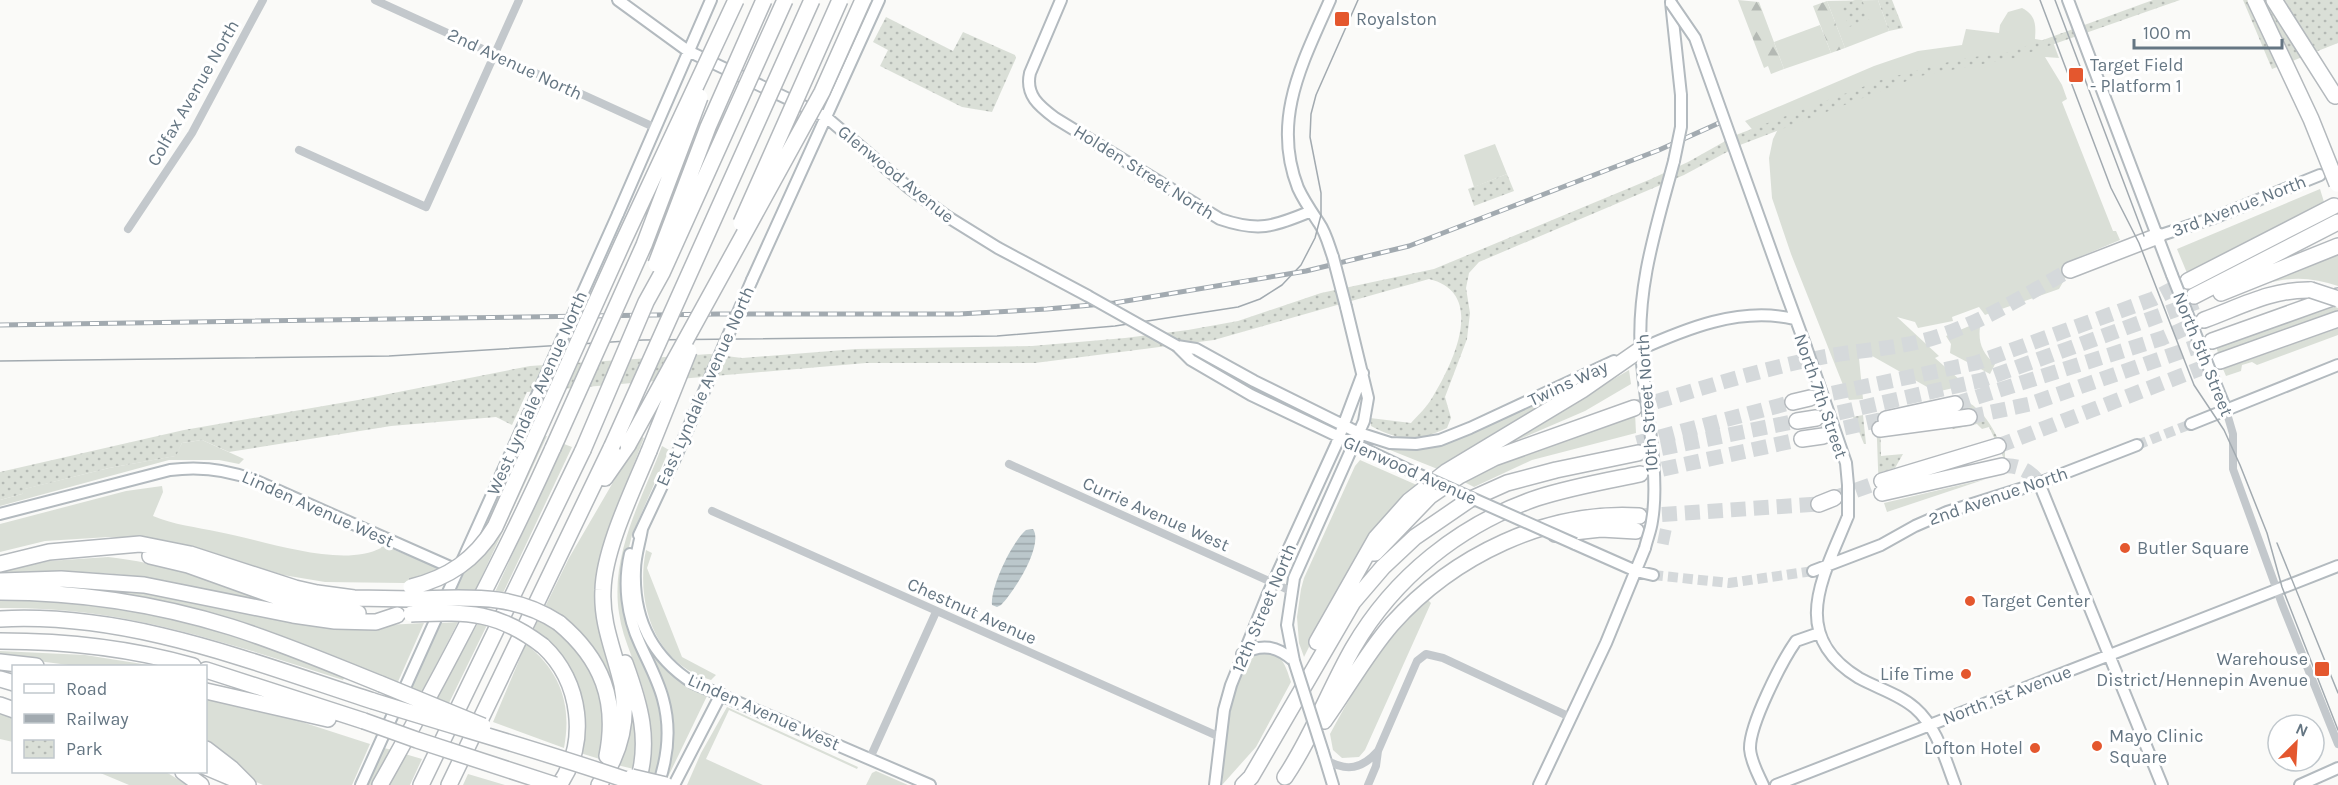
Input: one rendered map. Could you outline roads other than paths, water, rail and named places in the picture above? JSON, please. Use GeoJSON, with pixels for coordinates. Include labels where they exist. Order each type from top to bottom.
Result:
{"type":"FeatureCollection","features":[{"type":"Feature","properties":{"kind":"highway"},"geometry":{"type":"LineString","coordinates":[[0,581],[86,580],[176,590],[325,620],[376,622],[408,604],[439,579],[461,567],[482,546],[495,527],[627,231],[736,0]]}},
{"type":"Feature","properties":{"kind":"highway"},"geometry":{"type":"LineString","coordinates":[[380,785],[469,623],[520,521],[644,244],[699,99],[747,0]]}},
{"type":"Feature","properties":{"kind":"highway"},"geometry":{"type":"LineString","coordinates":[[646,302],[654,269],[705,135],[764,0]]}},
{"type":"Feature","properties":{"kind":"highway"},"geometry":{"type":"LineString","coordinates":[[421,785],[583,450],[646,302],[662,273],[784,0]]}},
{"type":"Feature","properties":{"kind":"highway"},"geometry":{"type":"LineString","coordinates":[[449,785],[588,499],[812,0]]}},
{"type":"Feature","properties":{"kind":"highway"},"geometry":{"type":"LineString","coordinates":[[598,785],[617,751],[624,717],[621,684],[605,628],[603,603],[603,587],[614,540],[735,236],[840,0]]}},
{"type":"Feature","properties":{"kind":"highway"},"geometry":{"type":"LineString","coordinates":[[588,499],[628,445],[813,108],[863,0]]}},
{"type":"Feature","properties":{"kind":"highway"},"geometry":{"type":"LineString","coordinates":[[2255,0],[2311,119],[2338,186]]}},
{"type":"Feature","properties":{"kind":"highway"},"geometry":{"type":"LineString","coordinates":[[2274,0],[2335,96]]}},
{"type":"Feature","properties":{"kind":"highway"},"geometry":{"type":"LineString","coordinates":[[2188,281],[2334,206]]}},
{"type":"Feature","properties":{"kind":"highway"},"geometry":{"type":"LineString","coordinates":[[2338,222],[2195,299],[2338,246]]}},
{"type":"Feature","properties":{"kind":"highway"},"geometry":{"type":"LineString","coordinates":[[2070,270],[2158,236]]}},
{"type":"Feature","properties":{"kind":"highway"},"geometry":{"type":"LineString","coordinates":[[2204,320],[2270,294],[2291,290],[2311,290],[2338,297]]}},
{"type":"Feature","properties":{"kind":"highway"},"geometry":{"type":"LineString","coordinates":[[2212,340],[2338,297]]}},
{"type":"Feature","properties":{"kind":"highway"},"geometry":{"type":"LineString","coordinates":[[2220,361],[2338,319]]}},
{"type":"Feature","properties":{"kind":"highway"},"geometry":{"type":"LineString","coordinates":[[1285,719],[1310,655],[1342,596],[1376,538],[1409,501],[1460,462],[1642,356]]}},
{"type":"Feature","properties":{"kind":"highway"},"geometry":{"type":"LineString","coordinates":[[1792,402],[1810,398]]}},
{"type":"Feature","properties":{"kind":"highway"},"geometry":{"type":"LineString","coordinates":[[1955,404],[1880,424],[1969,417]]}},
{"type":"Feature","properties":{"kind":"highway"},"geometry":{"type":"LineString","coordinates":[[1342,596],[1376,552],[1430,496],[1459,476],[1494,458],[1634,408]]}},
{"type":"Feature","properties":{"kind":"highway"},"geometry":{"type":"LineString","coordinates":[[1797,421],[1816,418]]}},
{"type":"Feature","properties":{"kind":"highway"},"geometry":{"type":"LineString","coordinates":[[1802,439],[1822,435]]}},
{"type":"Feature","properties":{"kind":"highway"},"geometry":{"type":"LineString","coordinates":[[1998,446],[1882,487],[2002,466]]}},
{"type":"Feature","properties":{"kind":"highway"},"geometry":{"type":"LineString","coordinates":[[1244,785],[1251,777],[1341,621],[1367,584],[1398,552],[1432,523],[1469,500],[1508,483],[1555,464],[1638,448]]}},
{"type":"Feature","properties":{"kind":"highway"},"geometry":{"type":"LineString","coordinates":[[1282,781],[1303,750],[1332,688],[1361,635],[1395,590],[1430,557],[1477,525],[1518,505],[1555,493],[1640,474]]}},
{"type":"Feature","properties":{"kind":"highway"},"geometry":{"type":"LineString","coordinates":[[1282,781],[1359,667],[1391,626],[1436,583],[1488,550],[1514,538],[1569,521],[1595,516],[1639,516]]}},
{"type":"Feature","properties":{"kind":"highway"},"geometry":{"type":"LineString","coordinates":[[1488,550],[1521,540],[1574,531],[1601,529],[1636,531]]}},
{"type":"Feature","properties":{"kind":"highway"},"geometry":{"type":"LineString","coordinates":[[0,564],[49,552],[140,544],[190,554],[270,578],[295,588],[491,617],[520,630],[551,654],[571,686],[578,717],[578,730],[571,761],[566,774],[557,785],[362,724],[207,670]]}},
{"type":"Feature","properties":{"kind":"highway"},"geometry":{"type":"LineString","coordinates":[[109,548],[188,565],[261,592],[304,604],[363,614],[408,604],[498,599],[533,608],[559,623],[579,642],[591,657],[604,683],[610,703],[610,741],[598,785]]}},
{"type":"Feature","properties":{"kind":"highway"},"geometry":{"type":"LineString","coordinates":[[5,619],[98,624],[164,636],[487,737],[585,765],[639,785],[644,750],[644,723],[612,620],[608,563]]}},
{"type":"Feature","properties":{"kind":"highway"},"geometry":{"type":"LineString","coordinates":[[0,592],[66,595],[128,603],[184,614],[238,629],[381,684],[540,751]]}},
{"type":"Feature","properties":{"kind":"highway"},"geometry":{"type":"LineString","coordinates":[[6,641],[51,642],[107,648],[188,665]]}},
{"type":"Feature","properties":{"kind":"highway"},"geometry":{"type":"LineString","coordinates":[[0,662],[27,665]]}},
{"type":"Feature","properties":{"kind":"highway"},"geometry":{"type":"LineString","coordinates":[[207,691],[362,724]]}},
{"type":"Feature","properties":{"kind":"highway"},"geometry":{"type":"LineString","coordinates":[[207,750],[248,785]]}},
{"type":"Feature","properties":{"kind":"highway"},"geometry":{"type":"LineString","coordinates":[[585,765],[666,785]]}},
{"type":"Feature","properties":{"kind":"highway"},"geometry":{"type":"LineString","coordinates":[[207,767],[248,785]]}},
{"type":"Feature","properties":{"kind":"highway"},"geometry":{"type":"LineString","coordinates":[[186,773],[201,785]]}},
{"type":"Feature","properties":{"kind":"street","name":"Colfax Avenue North"},"geometry":{"type":"LineString","coordinates":[[128,229],[192,133],[263,0]]}},
{"type":"Feature","properties":{"kind":"street","name":"2nd Avenue North"},"geometry":{"type":"LineString","coordinates":[[375,0],[656,128]]}},
{"type":"Feature","properties":{"kind":"street"},"geometry":{"type":"LineString","coordinates":[[299,150],[426,207],[519,0]]}},
{"type":"Feature","properties":{"kind":"street","name":"Glenwood Avenue"},"geometry":{"type":"LineString","coordinates":[[618,0],[688,51],[826,117],[909,188],[955,222],[998,249],[1177,346],[1191,360],[1251,395],[1413,472],[1636,571],[1653,574]]}},
{"type":"Feature","properties":{"kind":"street","name":"West Lyndale Avenue North"},"geometry":{"type":"LineString","coordinates":[[361,785],[618,214],[711,0]]}},
{"type":"Feature","properties":{"kind":"street","name":"East Lyndale Avenue North"},"geometry":{"type":"LineString","coordinates":[[658,785],[668,744],[666,711],[657,681],[634,632],[626,590],[627,571],[633,545],[677,453],[804,162],[879,0]]}},
{"type":"Feature","properties":{"kind":"street","name":"Holden Street North"},"geometry":{"type":"LineString","coordinates":[[1060,0],[1032,64],[1028,80],[1030,94],[1039,105],[1056,118],[1220,219],[1244,226],[1276,226],[1309,212]]}},
{"type":"Feature","properties":{"kind":"street","name":"12th Street North"},"geometry":{"type":"LineString","coordinates":[[1330,0],[1293,89],[1288,118],[1294,172],[1309,212],[1324,234],[1333,257],[1368,398],[1364,421],[1295,574],[1290,591],[1287,625],[1294,661],[1333,785]]}},
{"type":"Feature","properties":{"kind":"street","name":"North 5th Street"},"geometry":{"type":"LineString","coordinates":[[2068,0],[2148,213],[2226,410],[2233,434],[2233,469],[2338,744]]}},
{"type":"Feature","properties":{"kind":"street","name":"North 7th Street"},"geometry":{"type":"LineString","coordinates":[[1671,2],[1695,38],[1846,463],[1848,516],[1816,599],[1819,633],[1826,649],[1842,667],[1915,708],[1930,725],[1955,785]]}},
{"type":"Feature","properties":{"kind":"street","name":"10th Street North"},"geometry":{"type":"LineString","coordinates":[[1539,785],[1636,571],[1652,520],[1654,495],[1652,451],[1642,356],[1641,304],[1645,269],[1681,127],[1681,94],[1671,2]]}},
{"type":"Feature","properties":{"kind":"street","name":"3rd Avenue North"},"geometry":{"type":"LineString","coordinates":[[2158,236],[2216,217],[2320,175]]}},
{"type":"Feature","properties":{"kind":"street","name":"Twins Way"},"geometry":{"type":"LineString","coordinates":[[1343,425],[1390,443],[1416,444],[1440,440],[1642,356],[1670,336],[1720,320],[1766,315],[1794,319]]}},
{"type":"Feature","properties":{"kind":"street","name":"Glenwood Avenue"},"geometry":{"type":"LineString","coordinates":[[1177,346],[1196,349],[1343,425]]}},
{"type":"Feature","properties":{"kind":"street"},"geometry":{"type":"LineString","coordinates":[[2190,424],[2338,365]]}},
{"type":"Feature","properties":{"kind":"street","name":"12th Street North"},"geometry":{"type":"LineString","coordinates":[[1215,785],[1220,737],[1231,685],[1242,654],[1338,437],[1363,373]]}},
{"type":"Feature","properties":{"kind":"street","name":"2nd Avenue North"},"geometry":{"type":"LineString","coordinates":[[1828,564],[1881,545],[1947,512],[2039,483],[2137,445]]}},
{"type":"Feature","properties":{"kind":"street","name":"Currie Avenue West"},"geometry":{"type":"LineString","coordinates":[[1009,464],[1290,591]]}},
{"type":"Feature","properties":{"kind":"street","name":"Linden Avenue West"},"geometry":{"type":"LineString","coordinates":[[0,514],[170,470],[191,467],[213,468],[234,472],[254,480],[457,570]]}},
{"type":"Feature","properties":{"kind":"street"},"geometry":{"type":"LineString","coordinates":[[2039,483],[2162,785]]}},
{"type":"Feature","properties":{"kind":"street","name":"Chestnut Avenue"},"geometry":{"type":"LineString","coordinates":[[712,511],[1220,737]]}},
{"type":"Feature","properties":{"kind":"street","name":"Linden Avenue West"},"geometry":{"type":"LineString","coordinates":[[642,529],[635,570],[641,620],[655,650],[676,671],[693,683],[930,785]]}},
{"type":"Feature","properties":{"kind":"street"},"geometry":{"type":"LineString","coordinates":[[1813,571],[1828,564]]}},
{"type":"Feature","properties":{"kind":"street","name":"North 1st Avenue"},"geometry":{"type":"LineString","coordinates":[[1776,785],[2338,566]]}},
{"type":"Feature","properties":{"kind":"street"},"geometry":{"type":"LineString","coordinates":[[870,758],[936,612]]}},
{"type":"Feature","properties":{"kind":"street"},"geometry":{"type":"LineString","coordinates":[[1763,785],[1753,763],[1750,748],[1767,694],[1796,640],[1819,633]]}},
{"type":"Feature","properties":{"kind":"street"},"geometry":{"type":"LineString","coordinates":[[1242,654],[1254,648],[1274,647],[1294,661]]}},
{"type":"Feature","properties":{"kind":"street"},"geometry":{"type":"LineString","coordinates":[[1368,785],[1376,766],[1378,751],[1417,661],[1426,654],[1443,658],[1570,717]]}},
{"type":"Feature","properties":{"kind":"street"},"geometry":{"type":"LineString","coordinates":[[674,785],[721,694]]}},
{"type":"Feature","properties":{"kind":"street"},"geometry":{"type":"LineString","coordinates":[[1325,756],[1341,767],[1354,768],[1366,762],[1378,751]]}},
{"type":"Feature","properties":{"kind":"street"},"geometry":{"type":"LineString","coordinates":[[2300,785],[2338,768]]}},
{"type":"Feature","properties":{"kind":"tunnel"},"geometry":{"type":"LineString","coordinates":[[1634,408],[1804,361],[1931,339],[1993,313],[2070,270]]}},
{"type":"Feature","properties":{"kind":"tunnel"},"geometry":{"type":"LineString","coordinates":[[1810,398],[1976,363],[2153,299],[2188,281]]}},
{"type":"Feature","properties":{"kind":"tunnel"},"geometry":{"type":"LineString","coordinates":[[1816,418],[1982,380],[2197,302]]}},
{"type":"Feature","properties":{"kind":"tunnel"},"geometry":{"type":"LineString","coordinates":[[1955,404],[2163,338],[2204,320]]}},
{"type":"Feature","properties":{"kind":"tunnel"},"geometry":{"type":"LineString","coordinates":[[1969,417],[2030,404],[2212,341]]}},
{"type":"Feature","properties":{"kind":"tunnel"},"geometry":{"type":"LineString","coordinates":[[1998,446],[2220,361]]}},
{"type":"Feature","properties":{"kind":"tunnel"},"geometry":{"type":"LineString","coordinates":[[1637,443],[1793,402]]}},
{"type":"Feature","properties":{"kind":"tunnel"},"geometry":{"type":"LineString","coordinates":[[1822,433],[1880,420]]}},
{"type":"Feature","properties":{"kind":"tunnel"},"geometry":{"type":"LineString","coordinates":[[1639,453],[1797,421]]}},
{"type":"Feature","properties":{"kind":"tunnel"},"geometry":{"type":"LineString","coordinates":[[2137,445],[2191,424]]}},
{"type":"Feature","properties":{"kind":"tunnel"},"geometry":{"type":"LineString","coordinates":[[1640,474],[1802,439]]}},
{"type":"Feature","properties":{"kind":"tunnel"},"geometry":{"type":"LineString","coordinates":[[2002,466],[2023,469],[2039,483]]}},
{"type":"Feature","properties":{"kind":"tunnel"},"geometry":{"type":"LineString","coordinates":[[1834,498],[1882,481]]}},
{"type":"Feature","properties":{"kind":"tunnel"},"geometry":{"type":"LineString","coordinates":[[1639,516],[1819,504]]}},
{"type":"Feature","properties":{"kind":"tunnel"},"geometry":{"type":"LineString","coordinates":[[1636,531],[1670,538]]}},
{"type":"Feature","properties":{"kind":"tunnel"},"geometry":{"type":"LineString","coordinates":[[1653,575],[1729,583],[1813,571]]}},
{"type":"Feature","properties":{"kind":"tram line"},"geometry":{"type":"LineString","coordinates":[[0,361],[389,356],[643,340],[997,336],[1115,326],[1238,307],[1260,299],[1282,285],[1301,265],[1315,238],[1321,215],[1321,193],[1310,137],[1311,114],[1316,95],[1358,0]]}},
{"type":"Feature","properties":{"kind":"tram line"},"geometry":{"type":"LineString","coordinates":[[2040,0],[2111,188],[2139,243],[2194,385],[2224,430],[2240,465],[2267,533],[2282,587],[2338,730]]}},
{"type":"Feature","properties":{"kind":"tram line"},"geometry":{"type":"LineString","coordinates":[[2055,0],[2144,236]]}},
{"type":"Feature","properties":{"kind":"tram line"},"geometry":{"type":"LineString","coordinates":[[2277,543],[2338,693]]}},
{"type":"Feature","properties":{"kind":"railway"},"geometry":{"type":"LineString","coordinates":[[0,325],[719,314],[959,314],[1114,303],[1306,271],[1409,246],[1659,150],[1728,119]]}},
{"type":"Feature","properties":{"kind":"place","name":"Royalston"},"geometry":{"type":"Point","coordinates":[1342,19]}},
{"type":"Feature","properties":{"kind":"place","name":"Target Field - Platform 1"},"geometry":{"type":"Point","coordinates":[2076,75]}},
{"type":"Feature","properties":{"kind":"place","name":"Butler Square"},"geometry":{"type":"Point","coordinates":[2125,548]}},
{"type":"Feature","properties":{"kind":"place","name":"Target Center"},"geometry":{"type":"Point","coordinates":[1970,601]}},
{"type":"Feature","properties":{"kind":"place","name":"Warehouse District/Hennepin Avenue"},"geometry":{"type":"Point","coordinates":[2322,669]}},
{"type":"Feature","properties":{"kind":"place","name":"Life Time"},"geometry":{"type":"Point","coordinates":[1966,674]}},
{"type":"Feature","properties":{"kind":"place","name":"Mayo Clinic Square"},"geometry":{"type":"Point","coordinates":[2097,746]}},
{"type":"Feature","properties":{"kind":"place","name":"Lofton Hotel"},"geometry":{"type":"Point","coordinates":[2035,748]}}]}
